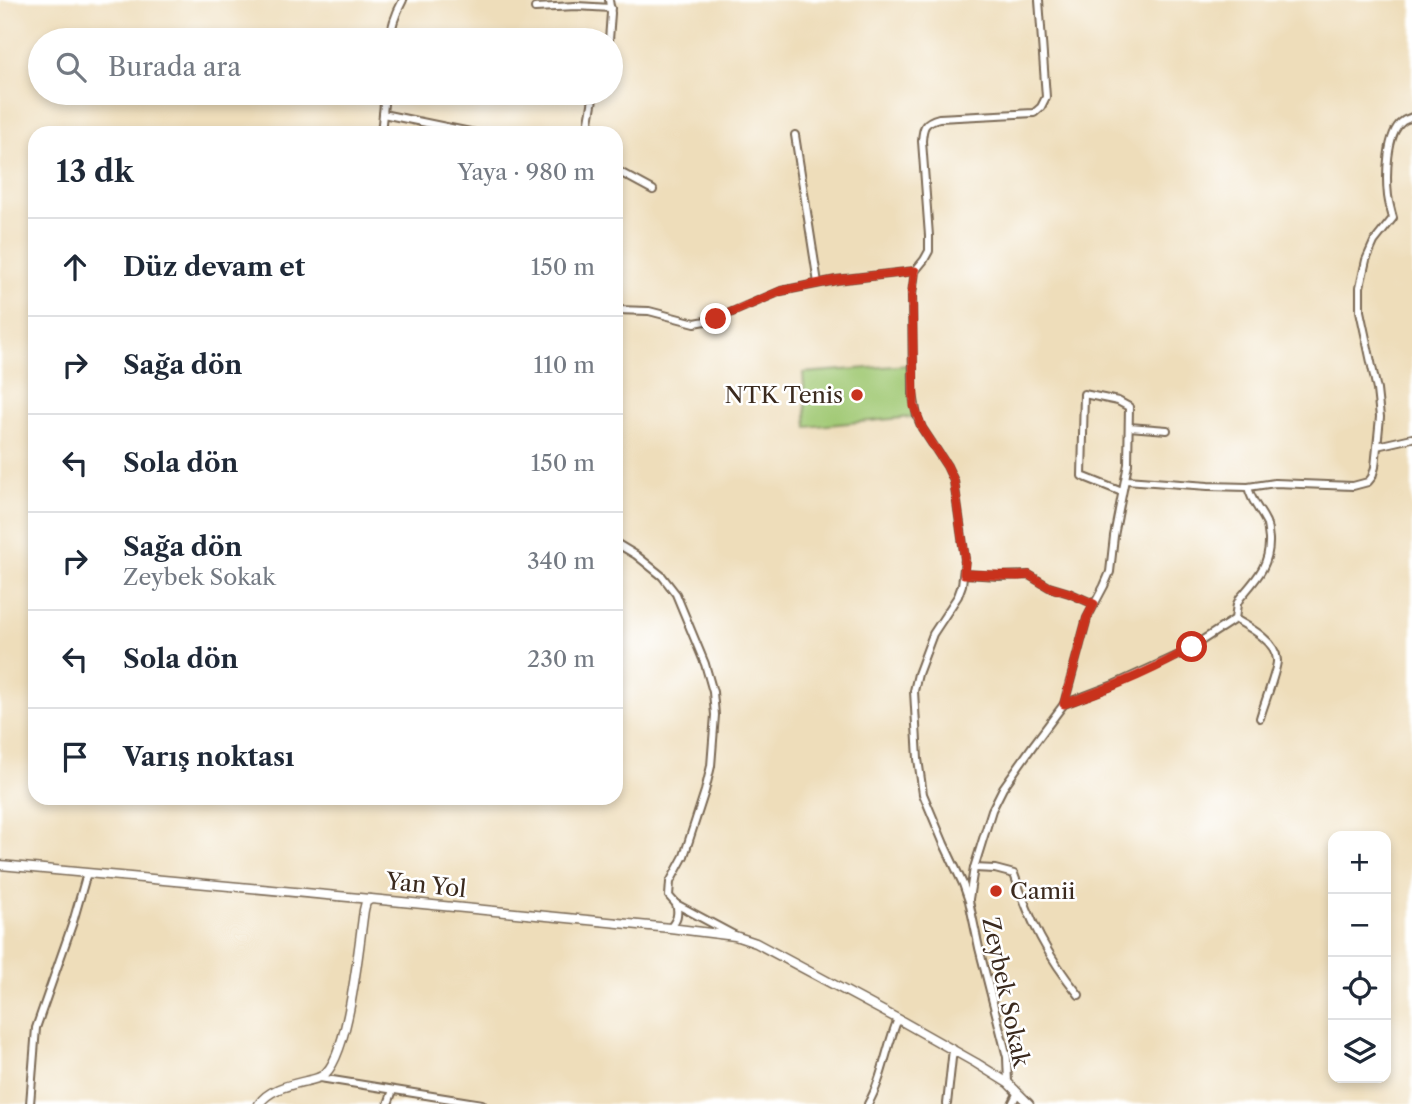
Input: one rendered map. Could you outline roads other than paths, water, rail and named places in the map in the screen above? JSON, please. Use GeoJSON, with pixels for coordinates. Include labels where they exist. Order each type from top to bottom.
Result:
{"type":"FeatureCollection","features":[{"type":"Feature","properties":{"kind":"street"},"geometry":{"type":"LineString","coordinates":[[392,28],[403,0]]}},
{"type":"Feature","properties":{"kind":"street","name":"Zeybek Sokak"},"geometry":{"type":"LineString","coordinates":[[1008,1083],[1007,1057],[969,901],[923,794],[918,759],[914,691],[924,654],[933,634],[958,596],[965,559],[954,481],[922,428],[914,406],[912,294],[915,271],[929,251],[923,128],[929,121],[939,118],[1034,113],[1041,107],[1046,97],[1039,0]]}},
{"type":"Feature","properties":{"kind":"street"},"geometry":{"type":"LineString","coordinates":[[535,8],[610,4],[609,28]]}},
{"type":"Feature","properties":{"kind":"street"},"geometry":{"type":"LineString","coordinates":[[382,126],[384,105]]}},
{"type":"Feature","properties":{"kind":"street"},"geometry":{"type":"LineString","coordinates":[[588,126],[592,105]]}},
{"type":"Feature","properties":{"kind":"street"},"geometry":{"type":"LineString","coordinates":[[383,114],[441,126]]}},
{"type":"Feature","properties":{"kind":"street"},"geometry":{"type":"LineString","coordinates":[[1126,480],[1205,486],[1248,487],[1275,483],[1353,486],[1362,485],[1372,477],[1380,417],[1360,311],[1360,287],[1366,260],[1374,242],[1393,218],[1387,182],[1390,147],[1395,131],[1402,122],[1412,117]]}},
{"type":"Feature","properties":{"kind":"street"},"geometry":{"type":"LineString","coordinates":[[795,135],[818,283]]}},
{"type":"Feature","properties":{"kind":"street"},"geometry":{"type":"LineString","coordinates":[[623,174],[653,190]]}},
{"type":"Feature","properties":{"kind":"street"},"geometry":{"type":"LineString","coordinates":[[623,310],[649,311],[695,323],[716,319],[781,291],[818,283],[915,271]]}},
{"type":"Feature","properties":{"kind":"street"},"geometry":{"type":"LineString","coordinates":[[969,901],[974,868],[992,810],[1003,788],[1064,704],[1087,618],[1110,572],[1128,464],[1129,407],[1118,401],[1084,394],[1082,476],[1122,492]]}},
{"type":"Feature","properties":{"kind":"street"},"geometry":{"type":"LineString","coordinates":[[1129,428],[1167,430]]}},
{"type":"Feature","properties":{"kind":"street"},"geometry":{"type":"LineString","coordinates":[[1377,446],[1412,438]]}},
{"type":"Feature","properties":{"kind":"street"},"geometry":{"type":"LineString","coordinates":[[1064,704],[1181,654],[1235,619],[1240,598],[1264,568],[1268,555],[1266,524],[1252,501],[1248,487]]}},
{"type":"Feature","properties":{"kind":"street"},"geometry":{"type":"LineString","coordinates":[[623,547],[662,576],[676,594],[701,653],[713,692],[715,715],[711,766],[687,846],[670,882],[669,896],[676,904],[735,936]]}},
{"type":"Feature","properties":{"kind":"street"},"geometry":{"type":"LineString","coordinates":[[964,574],[1029,575],[1049,587],[1094,604]]}},
{"type":"Feature","properties":{"kind":"street"},"geometry":{"type":"LineString","coordinates":[[1235,619],[1259,633],[1274,651],[1277,661],[1260,718]]}},
{"type":"Feature","properties":{"kind":"street"},"geometry":{"type":"LineString","coordinates":[[0,865],[371,899]]}},
{"type":"Feature","properties":{"kind":"street"},"geometry":{"type":"LineString","coordinates":[[974,868],[995,869],[1014,874],[1027,913],[1043,944],[1057,968],[1079,995]]}},
{"type":"Feature","properties":{"kind":"street"},"geometry":{"type":"LineString","coordinates":[[30,1104],[36,1028],[87,873]]}},
{"type":"Feature","properties":{"kind":"street","name":"Yan Yol"},"geometry":{"type":"LineString","coordinates":[[320,1078],[334,1063],[346,1023],[364,910],[366,902],[371,899],[735,936],[756,943],[953,1049],[1008,1083],[1029,1104]]}},
{"type":"Feature","properties":{"kind":"street"},"geometry":{"type":"LineString","coordinates":[[670,928],[676,921],[676,904]]}},
{"type":"Feature","properties":{"kind":"street"},"geometry":{"type":"LineString","coordinates":[[868,1104],[898,1019]]}},
{"type":"Feature","properties":{"kind":"street"},"geometry":{"type":"LineString","coordinates":[[947,1104],[953,1049]]}},
{"type":"Feature","properties":{"kind":"street"},"geometry":{"type":"LineString","coordinates":[[259,1104],[267,1094],[320,1078],[482,1104]]}},
{"type":"Feature","properties":{"kind":"street"},"geometry":{"type":"LineString","coordinates":[[388,1104],[393,1090]]}},
{"type":"Feature","properties":{"kind":"street"},"geometry":{"type":"LineString","coordinates":[[1012,1104],[1017,1094]]}},
{"type":"Feature","properties":{"kind":"place","name":"NTK Tenis"},"geometry":{"type":"Point","coordinates":[857,395]}},
{"type":"Feature","properties":{"kind":"place","name":"Camii"},"geometry":{"type":"Point","coordinates":[996,891]}}]}
